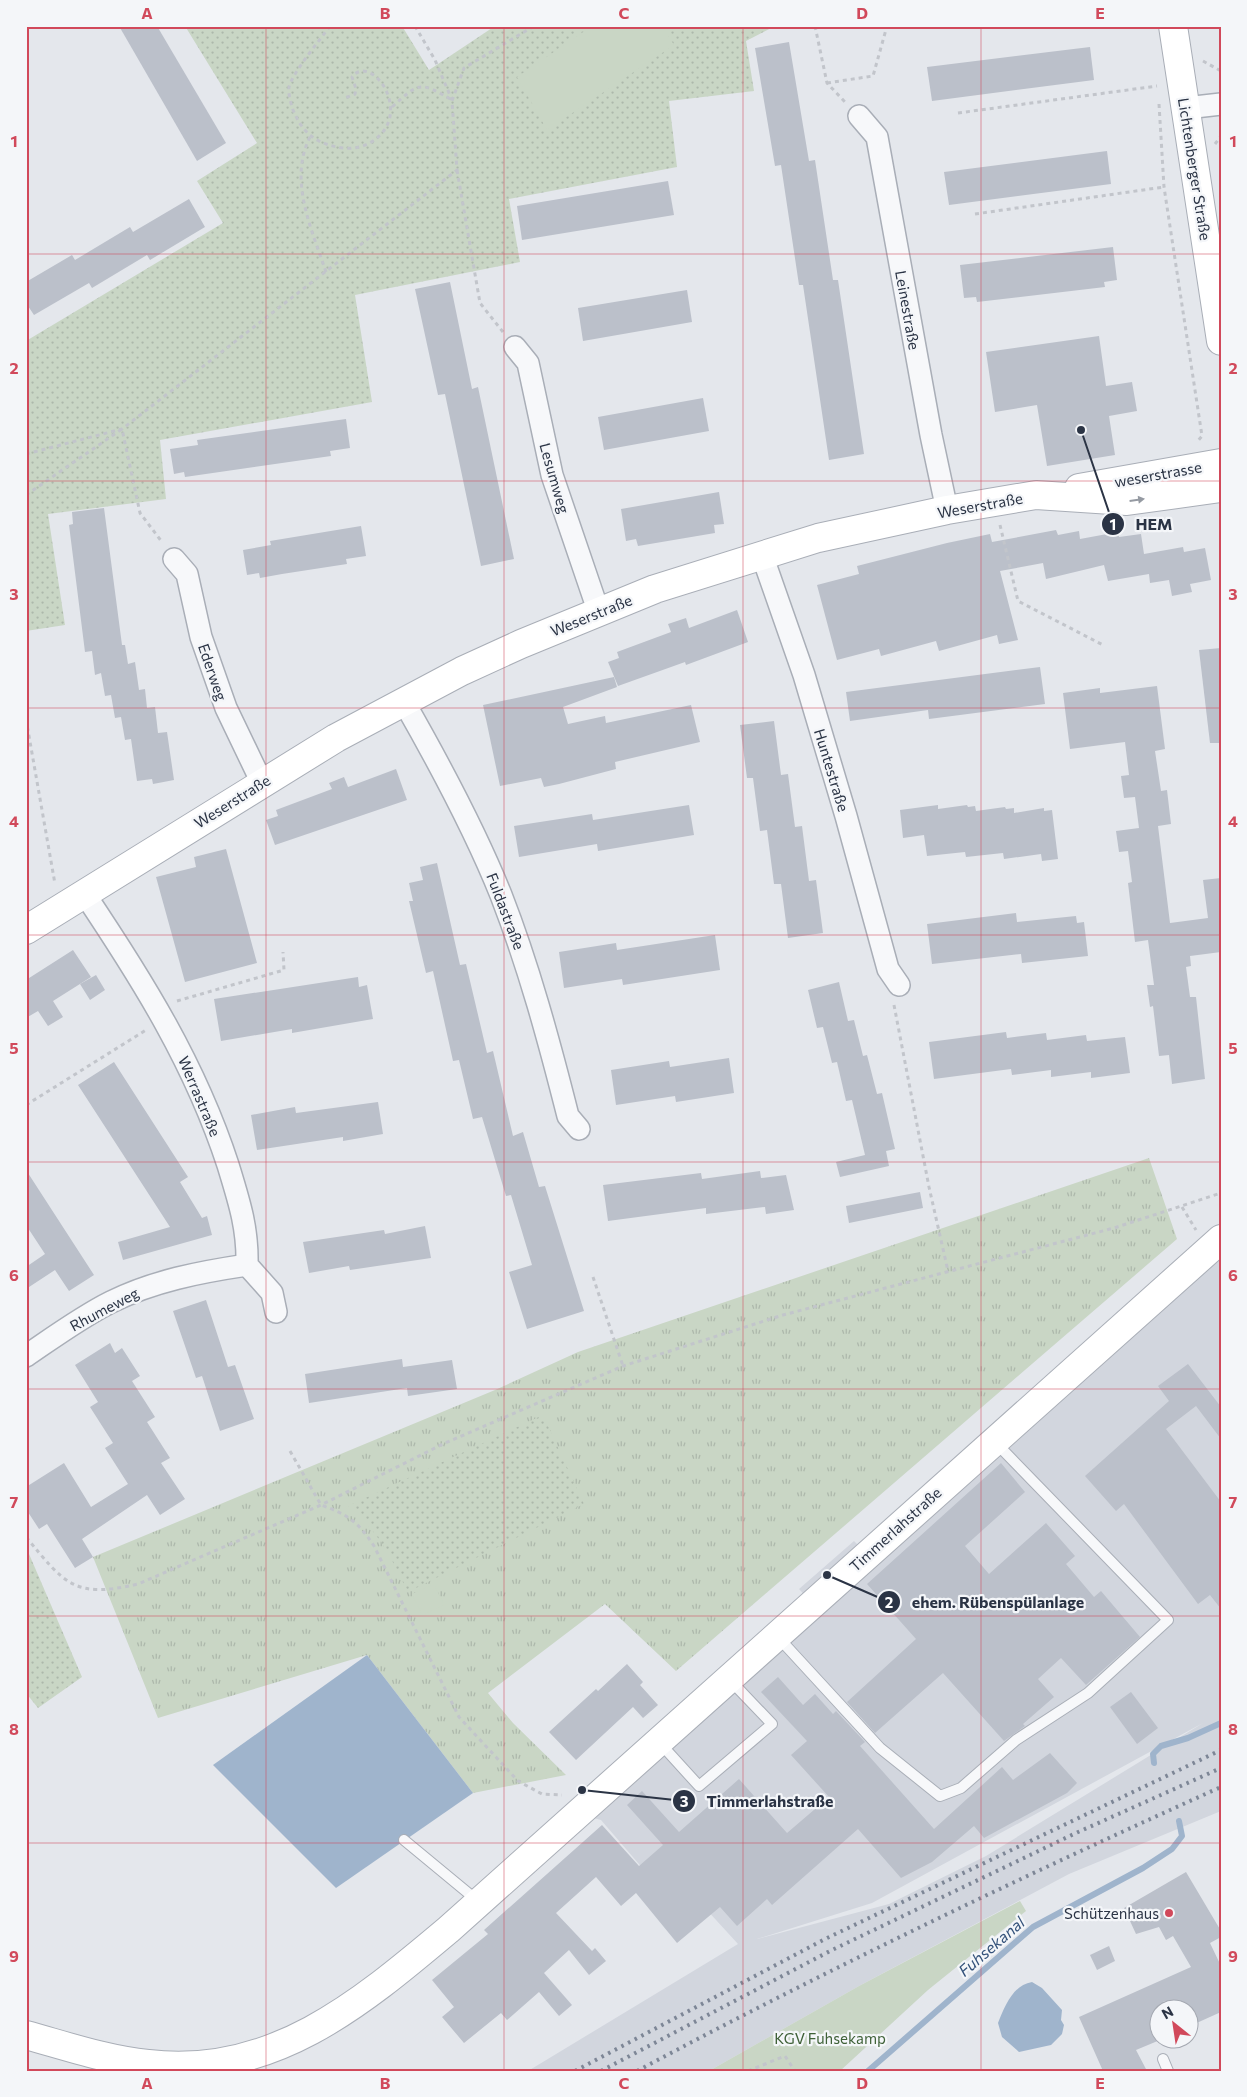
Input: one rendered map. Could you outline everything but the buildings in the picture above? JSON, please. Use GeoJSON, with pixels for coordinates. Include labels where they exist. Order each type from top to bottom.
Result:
{"type":"FeatureCollection","features":[{"type":"Feature","properties":{"kind":"street","name":"Lichtenberger Straße"},"geometry":{"type":"LineString","coordinates":[[1173,26],[1221,341]]}},
{"type":"Feature","properties":{"kind":"street"},"geometry":{"type":"LineString","coordinates":[[1186,108],[1221,104]]}},
{"type":"Feature","properties":{"kind":"street","name":"Leinestraße"},"geometry":{"type":"LineString","coordinates":[[859,116],[877,137],[931,435],[947,510]]}},
{"type":"Feature","properties":{"kind":"street","name":"Lesumweg"},"geometry":{"type":"LineString","coordinates":[[515,347],[528,362],[552,476],[598,610]]}},
{"type":"Feature","properties":{"kind":"street","name":"weserstrasse"},"geometry":{"type":"LineString","coordinates":[[1036,495],[1221,463]]}},
{"type":"Feature","properties":{"kind":"street","name":"Weserstraße"},"geometry":{"type":"LineString","coordinates":[[26,930],[336,738],[512,648],[598,610],[664,586],[818,538],[947,510],[1036,495],[1127,501],[1221,488]]}},
{"type":"Feature","properties":{"kind":"street","name":"Huntestraße"},"geometry":{"type":"LineString","coordinates":[[762,555],[804,675],[846,816],[888,969],[899,985]]}},
{"type":"Feature","properties":{"kind":"street","name":"Ederweg"},"geometry":{"type":"LineString","coordinates":[[174,559],[187,574],[201,637],[226,708],[262,783]]}},
{"type":"Feature","properties":{"kind":"street","name":"Fuldastraße"},"geometry":{"type":"LineString","coordinates":[[404,702],[447,777],[500,894],[538,1003],[568,1116],[579,1129]]}},
{"type":"Feature","properties":{"kind":"street","name":"Werrastraße"},"geometry":{"type":"LineString","coordinates":[[84,893],[133,965],[196,1079],[222,1146],[240,1202],[248,1238],[248,1265]]}},
{"type":"Feature","properties":{"kind":"street","name":"Timmerlahstraße"},"geometry":{"type":"LineString","coordinates":[[26,2035],[110,2058],[149,2064],[189,2065],[252,2056],[291,2042],[334,2018],[407,1964],[479,1902],[1221,1238]]}},
{"type":"Feature","properties":{"kind":"street"},"geometry":{"type":"LineString","coordinates":[[248,1265],[272,1293],[276,1312]]}},
{"type":"Feature","properties":{"kind":"street","name":"Rhumeweg"},"geometry":{"type":"LineString","coordinates":[[26,1356],[110,1302],[148,1286],[202,1271],[248,1265]]}},
{"type":"Feature","properties":{"kind":"lane"},"geometry":{"type":"LineString","coordinates":[[777,1636],[880,1748],[940,1796],[961,1788],[1016,1740],[1088,1693],[1168,1620],[993,1441]]}},
{"type":"Feature","properties":{"kind":"lane"},"geometry":{"type":"LineString","coordinates":[[659,1742],[699,1786],[772,1724],[729,1678]]}},
{"type":"Feature","properties":{"kind":"lane"},"geometry":{"type":"LineString","coordinates":[[404,1840],[479,1902]]}},
{"type":"Feature","properties":{"kind":"lane"},"geometry":{"type":"LineString","coordinates":[[1163,2059],[1168,2071]]}},
{"type":"Feature","properties":{"kind":"path"},"geometry":{"type":"LineString","coordinates":[[330,26],[289,87],[290,100],[300,126],[310,137],[335,147],[358,148],[380,136],[388,125],[392,107],[389,96],[379,80],[369,72],[362,70],[352,77],[356,89],[355,94],[345,98]]}},
{"type":"Feature","properties":{"kind":"path"},"geometry":{"type":"LineString","coordinates":[[415,26],[435,60],[452,101],[457,170],[480,303],[515,347]]}},
{"type":"Feature","properties":{"kind":"path"},"geometry":{"type":"LineString","coordinates":[[452,101],[464,68],[534,26]]}},
{"type":"Feature","properties":{"kind":"path"},"geometry":{"type":"LineString","coordinates":[[815,26],[828,83],[859,116]]}},
{"type":"Feature","properties":{"kind":"path"},"geometry":{"type":"LineString","coordinates":[[828,83],[872,76],[887,26]]}},
{"type":"Feature","properties":{"kind":"path"},"geometry":{"type":"LineString","coordinates":[[1201,53],[1203,62],[1221,71]]}},
{"type":"Feature","properties":{"kind":"path"},"geometry":{"type":"LineString","coordinates":[[1156,78],[1164,188],[1202,436],[1196,443]]}},
{"type":"Feature","properties":{"kind":"path"},"geometry":{"type":"LineString","coordinates":[[392,107],[414,87],[428,86],[452,101]]}},
{"type":"Feature","properties":{"kind":"path"},"geometry":{"type":"LineString","coordinates":[[958,113],[1158,86]]}},
{"type":"Feature","properties":{"kind":"path"},"geometry":{"type":"LineString","coordinates":[[310,137],[302,152],[300,171],[305,208],[326,272]]}},
{"type":"Feature","properties":{"kind":"path"},"geometry":{"type":"LineString","coordinates":[[26,495],[122,429],[457,170]]}},
{"type":"Feature","properties":{"kind":"path"},"geometry":{"type":"LineString","coordinates":[[975,214],[1164,188]]}},
{"type":"Feature","properties":{"kind":"path"},"geometry":{"type":"LineString","coordinates":[[26,454],[122,429]]}},
{"type":"Feature","properties":{"kind":"path"},"geometry":{"type":"LineString","coordinates":[[122,429],[140,513],[174,559]]}},
{"type":"Feature","properties":{"kind":"path"},"geometry":{"type":"LineString","coordinates":[[994,502],[1018,601],[1103,645]]}},
{"type":"Feature","properties":{"kind":"path"},"geometry":{"type":"LineString","coordinates":[[26,719],[28,741],[59,909]]}},
{"type":"Feature","properties":{"kind":"path"},"geometry":{"type":"LineString","coordinates":[[26,1106],[161,1013],[284,970],[283,952]]}},
{"type":"Feature","properties":{"kind":"path"},"geometry":{"type":"LineString","coordinates":[[899,985],[894,1007],[928,1187],[948,1271]]}},
{"type":"Feature","properties":{"kind":"path"},"geometry":{"type":"LineString","coordinates":[[26,1537],[53,1569],[69,1583],[87,1590],[109,1591],[138,1584],[321,1505],[444,1444],[623,1366],[783,1315],[1114,1228],[1221,1193]]}},
{"type":"Feature","properties":{"kind":"path"},"geometry":{"type":"LineString","coordinates":[[594,1277],[623,1366]]}},
{"type":"Feature","properties":{"kind":"path"},"geometry":{"type":"LineString","coordinates":[[290,1450],[321,1505],[347,1515],[361,1527],[374,1546],[459,1717],[518,1781],[542,1794],[563,1795]]}},
{"type":"Feature","properties":{"kind":"path"},"geometry":{"type":"LineString","coordinates":[[748,2071],[785,2056],[795,2071]]}},
{"type":"Feature","properties":{"kind":"shaded area"},"geometry":{"type":"Polygon","coordinates":[[[1221,1240],[1221,1811],[1069,1874],[859,1986],[709,2071],[528,2071],[738,1944],[673,1873],[657,1885],[601,1820],[578,1814],[812,1603],[799,1589],[854,1541],[867,1554],[1221,1240]],[[1203,1723],[872,1903],[757,1939],[889,1904],[986,1856],[1203,1723]]]}},
{"type":"Feature","properties":{"kind":"green space"},"geometry":{"type":"Polygon","coordinates":[[[185,26],[402,26],[429,70],[495,26],[775,26],[746,41],[754,91],[669,101],[677,167],[509,199],[520,262],[355,295],[372,402],[160,440],[166,499],[48,514],[65,625],[26,631],[26,341],[223,223],[197,181],[257,143],[185,26]]]}},
{"type":"Feature","properties":{"kind":"green space"},"geometry":{"type":"Polygon","coordinates":[[[592,26],[662,26],[674,45],[547,130],[517,77],[592,26]]]}},
{"type":"Feature","properties":{"kind":"green space"},"geometry":{"type":"Polygon","coordinates":[[[1149,1158],[1177,1239],[676,1671],[605,1604],[488,1693],[513,1723],[566,1775],[473,1793],[367,1655],[158,1718],[93,1557],[495,1390],[578,1352],[1149,1158]]]}},
{"type":"Feature","properties":{"kind":"green space"},"geometry":{"type":"Polygon","coordinates":[[[543,1415],[584,1504],[408,1592],[383,1546],[369,1526],[348,1506],[543,1415]]]}},
{"type":"Feature","properties":{"kind":"green space"},"geometry":{"type":"Polygon","coordinates":[[[26,1547],[82,1677],[38,1708],[26,1693],[26,1547]]]}},
{"type":"Feature","properties":{"kind":"green space"},"geometry":{"type":"Polygon","coordinates":[[[434,1584],[444,1605],[422,1615],[412,1594],[434,1584]]]}},
{"type":"Feature","properties":{"kind":"green space","name":"KGV Fuhsekamp"},"geometry":{"type":"Polygon","coordinates":[[[1020,1901],[1026,1911],[928,1990],[840,2071],[709,2071],[859,1986],[1020,1901]]]}},
{"type":"Feature","properties":{"kind":"water"},"geometry":{"type":"Polygon","coordinates":[[[367,1655],[473,1793],[336,1888],[213,1765],[367,1655]]]}},
{"type":"Feature","properties":{"kind":"water"},"geometry":{"type":"Polygon","coordinates":[[[1032,1982],[1042,1988],[1062,2010],[1061,2020],[1064,2025],[1062,2034],[1051,2045],[1019,2052],[1002,2037],[998,2023],[1007,2003],[1015,1992],[1025,1984],[1032,1982]]]}},
{"type":"Feature","properties":{"kind":"waterway","name":"Fuhsekanal"},"geometry":{"type":"LineString","coordinates":[[1154,1763],[1153,1754],[1161,1746],[1188,1738],[1221,1723]]}},
{"type":"Feature","properties":{"kind":"waterway","name":"Fuhsekanal"},"geometry":{"type":"LineString","coordinates":[[868,2071],[1033,1927],[1143,1868],[1172,1849],[1182,1836],[1179,1821]]}},
{"type":"Feature","properties":{"kind":"railway"},"geometry":{"type":"LineString","coordinates":[[575,2071],[825,1939],[1221,1750]]}},
{"type":"Feature","properties":{"kind":"railway"},"geometry":{"type":"LineString","coordinates":[[601,2071],[830,1951],[1076,1833],[1221,1768]]}},
{"type":"Feature","properties":{"kind":"railway"},"geometry":{"type":"LineString","coordinates":[[637,2071],[781,1996],[926,1924],[1221,1787]]}},
{"type":"Feature","properties":{"kind":"place","name":"HEM"},"geometry":{"type":"Point","coordinates":[1081,430]}},
{"type":"Feature","properties":{"kind":"place","name":"ehem. Rübenspülanlage"},"geometry":{"type":"Point","coordinates":[827,1575]}},
{"type":"Feature","properties":{"kind":"place","name":"Timmerlahstraße"},"geometry":{"type":"Point","coordinates":[582,1790]}},
{"type":"Feature","properties":{"kind":"place","name":"Schützenhaus"},"geometry":{"type":"Point","coordinates":[1169,1913]}}]}
